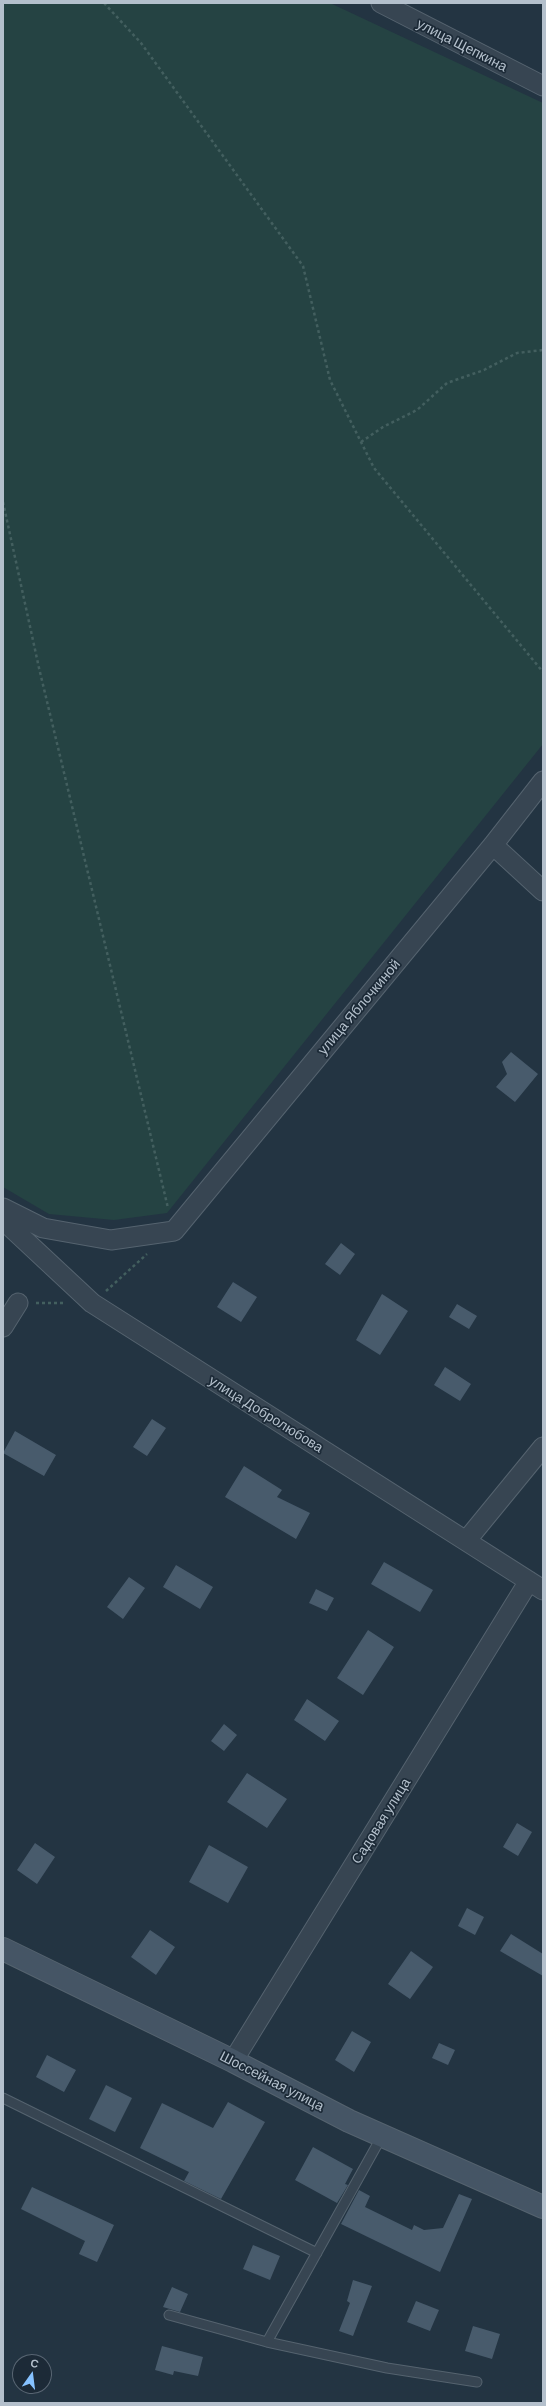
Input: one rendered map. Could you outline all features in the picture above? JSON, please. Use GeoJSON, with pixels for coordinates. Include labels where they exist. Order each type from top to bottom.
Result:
{"type":"FeatureCollection","features":[{"type":"Feature","properties":{"kind":"main road","name":"Шоссейная улица"},"geometry":{"type":"LineString","coordinates":[[3,1950],[232,2061],[382,2136],[543,2207]]}},
{"type":"Feature","properties":{"kind":"street","name":"улица Щепкина"},"geometry":{"type":"LineString","coordinates":[[381,3],[543,86]]}},
{"type":"Feature","properties":{"kind":"street","name":"улица Яблочкиной"},"geometry":{"type":"LineString","coordinates":[[174,1231],[493,845],[543,781]]}},
{"type":"Feature","properties":{"kind":"street"},"geometry":{"type":"LineString","coordinates":[[493,845],[543,890]]}},
{"type":"Feature","properties":{"kind":"street"},"geometry":{"type":"LineString","coordinates":[[3,1208],[43,1228],[111,1240],[174,1231]]}},
{"type":"Feature","properties":{"kind":"street","name":"улица Добролюбова"},"geometry":{"type":"LineString","coordinates":[[3,1220],[92,1303],[536,1585]]}},
{"type":"Feature","properties":{"kind":"street"},"geometry":{"type":"LineString","coordinates":[[3,1327],[18,1303]]}},
{"type":"Feature","properties":{"kind":"street"},"geometry":{"type":"LineString","coordinates":[[466,1541],[543,1447]]}},
{"type":"Feature","properties":{"kind":"street","name":"Садовая улица"},"geometry":{"type":"LineString","coordinates":[[232,2061],[536,1585]]}},
{"type":"Feature","properties":{"kind":"lane"},"geometry":{"type":"LineString","coordinates":[[3,2098],[317,2253]]}},
{"type":"Feature","properties":{"kind":"lane"},"geometry":{"type":"LineString","coordinates":[[267,2342],[382,2136]]}},
{"type":"Feature","properties":{"kind":"lane"},"geometry":{"type":"LineString","coordinates":[[169,2316],[267,2342],[387,2368],[477,2382]]}},
{"type":"Feature","properties":{"kind":"path"},"geometry":{"type":"LineString","coordinates":[[104,3],[141,43],[303,266],[330,380],[374,468],[543,672]]}},
{"type":"Feature","properties":{"kind":"path"},"geometry":{"type":"LineString","coordinates":[[361,442],[383,427],[417,410],[447,383],[484,370],[517,353],[543,350]]}},
{"type":"Feature","properties":{"kind":"path"},"geometry":{"type":"LineString","coordinates":[[3,502],[38,668],[174,1231]]}},
{"type":"Feature","properties":{"kind":"path"},"geometry":{"type":"LineString","coordinates":[[18,1303],[92,1303],[150,1251]]}},
{"type":"Feature","properties":{"kind":"green space"},"geometry":{"type":"Polygon","coordinates":[[[3,3],[330,3],[543,103],[543,744],[167,1213],[114,1220],[49,1214],[3,1187],[3,3]]]}},
{"type":"Feature","properties":{"kind":"building"},"geometry":{"type":"Polygon","coordinates":[[[511,1052],[538,1074],[515,1102],[496,1087],[507,1074],[502,1062],[511,1052]]]}},
{"type":"Feature","properties":{"kind":"building"},"geometry":{"type":"Polygon","coordinates":[[[341,1243],[355,1254],[340,1275],[325,1264],[341,1243]]]}},
{"type":"Feature","properties":{"kind":"building"},"geometry":{"type":"Polygon","coordinates":[[[233,1282],[257,1297],[241,1322],[217,1307],[233,1282]]]}},
{"type":"Feature","properties":{"kind":"building"},"geometry":{"type":"Polygon","coordinates":[[[382,1294],[408,1311],[380,1355],[356,1340],[382,1294]]]}},
{"type":"Feature","properties":{"kind":"building"},"geometry":{"type":"Polygon","coordinates":[[[457,1304],[477,1316],[469,1329],[449,1317],[457,1304]]]}},
{"type":"Feature","properties":{"kind":"building"},"geometry":{"type":"Polygon","coordinates":[[[445,1367],[471,1384],[460,1401],[434,1385],[445,1367]]]}},
{"type":"Feature","properties":{"kind":"building"},"geometry":{"type":"Polygon","coordinates":[[[152,1419],[166,1428],[147,1456],[133,1447],[152,1419]]]}},
{"type":"Feature","properties":{"kind":"building"},"geometry":{"type":"Polygon","coordinates":[[[15,1431],[56,1455],[44,1476],[3,1453],[15,1431]]]}},
{"type":"Feature","properties":{"kind":"building"},"geometry":{"type":"Polygon","coordinates":[[[244,1466],[282,1490],[277,1497],[310,1513],[296,1539],[225,1497],[244,1466]]]}},
{"type":"Feature","properties":{"kind":"building"},"geometry":{"type":"Polygon","coordinates":[[[384,1562],[433,1590],[420,1612],[371,1584],[384,1562]]]}},
{"type":"Feature","properties":{"kind":"building"},"geometry":{"type":"Polygon","coordinates":[[[176,1565],[213,1587],[200,1609],[163,1587],[176,1565]]]}},
{"type":"Feature","properties":{"kind":"building"},"geometry":{"type":"Polygon","coordinates":[[[129,1577],[145,1588],[123,1619],[107,1607],[129,1577]]]}},
{"type":"Feature","properties":{"kind":"building"},"geometry":{"type":"Polygon","coordinates":[[[316,1589],[334,1598],[327,1611],[309,1603],[316,1589]]]}},
{"type":"Feature","properties":{"kind":"building"},"geometry":{"type":"Polygon","coordinates":[[[368,1630],[394,1647],[363,1695],[337,1678],[368,1630]]]}},
{"type":"Feature","properties":{"kind":"building"},"geometry":{"type":"Polygon","coordinates":[[[307,1699],[339,1721],[325,1741],[294,1720],[307,1699]]]}},
{"type":"Feature","properties":{"kind":"building"},"geometry":{"type":"Polygon","coordinates":[[[224,1724],[237,1735],[224,1751],[211,1741],[224,1724]]]}},
{"type":"Feature","properties":{"kind":"building"},"geometry":{"type":"Polygon","coordinates":[[[247,1773],[287,1799],[267,1828],[227,1802],[247,1773]]]}},
{"type":"Feature","properties":{"kind":"building"},"geometry":{"type":"Polygon","coordinates":[[[517,1823],[532,1832],[518,1856],[503,1847],[517,1823]]]}},
{"type":"Feature","properties":{"kind":"building"},"geometry":{"type":"Polygon","coordinates":[[[35,1843],[55,1857],[37,1884],[17,1870],[35,1843]]]}},
{"type":"Feature","properties":{"kind":"building"},"geometry":{"type":"Polygon","coordinates":[[[209,1845],[248,1867],[228,1903],[189,1882],[209,1845]]]}},
{"type":"Feature","properties":{"kind":"building"},"geometry":{"type":"Polygon","coordinates":[[[467,1908],[484,1917],[475,1935],[458,1926],[467,1908]]]}},
{"type":"Feature","properties":{"kind":"building"},"geometry":{"type":"Polygon","coordinates":[[[150,1930],[175,1947],[156,1975],[131,1957],[150,1930]]]}},
{"type":"Feature","properties":{"kind":"building"},"geometry":{"type":"Polygon","coordinates":[[[511,1934],[543,1954],[543,1976],[500,1951],[511,1934]]]}},
{"type":"Feature","properties":{"kind":"building"},"geometry":{"type":"Polygon","coordinates":[[[411,1951],[433,1967],[410,1999],[388,1984],[411,1951]]]}},
{"type":"Feature","properties":{"kind":"building"},"geometry":{"type":"Polygon","coordinates":[[[352,2031],[371,2042],[354,2072],[335,2060],[352,2031]]]}},
{"type":"Feature","properties":{"kind":"building"},"geometry":{"type":"Polygon","coordinates":[[[439,2043],[455,2050],[448,2065],[432,2058],[439,2043]]]}},
{"type":"Feature","properties":{"kind":"building"},"geometry":{"type":"Polygon","coordinates":[[[47,2055],[76,2070],[64,2092],[36,2077],[47,2055]]]}},
{"type":"Feature","properties":{"kind":"building"},"geometry":{"type":"Polygon","coordinates":[[[106,2085],[132,2098],[115,2132],[89,2119],[106,2085]]]}},
{"type":"Feature","properties":{"kind":"building"},"geometry":{"type":"Polygon","coordinates":[[[228,2102],[265,2122],[221,2199],[184,2181],[189,2172],[140,2148],[162,2103],[213,2128],[228,2102]]]}},
{"type":"Feature","properties":{"kind":"building"},"geometry":{"type":"Polygon","coordinates":[[[313,2147],[353,2169],[345,2184],[348,2185],[337,2203],[295,2180],[313,2147]]]}},
{"type":"Feature","properties":{"kind":"building"},"geometry":{"type":"Polygon","coordinates":[[[32,2187],[114,2225],[97,2262],[79,2254],[85,2241],[21,2209],[32,2187]]]}},
{"type":"Feature","properties":{"kind":"building"},"geometry":{"type":"Polygon","coordinates":[[[359,2190],[370,2196],[365,2207],[412,2230],[414,2225],[424,2230],[443,2228],[459,2194],[472,2199],[440,2272],[341,2224],[359,2190]]]}},
{"type":"Feature","properties":{"kind":"building"},"geometry":{"type":"Polygon","coordinates":[[[253,2245],[280,2256],[270,2280],[243,2269],[253,2245]]]}},
{"type":"Feature","properties":{"kind":"building"},"geometry":{"type":"Polygon","coordinates":[[[353,2280],[372,2286],[353,2336],[339,2331],[350,2303],[347,2301],[353,2280]]]}},
{"type":"Feature","properties":{"kind":"building"},"geometry":{"type":"Polygon","coordinates":[[[172,2287],[188,2294],[180,2312],[163,2307],[172,2287]]]}},
{"type":"Feature","properties":{"kind":"building"},"geometry":{"type":"Polygon","coordinates":[[[416,2301],[439,2310],[430,2331],[407,2322],[416,2301]]]}},
{"type":"Feature","properties":{"kind":"building"},"geometry":{"type":"Polygon","coordinates":[[[473,2326],[500,2334],[492,2359],[465,2351],[473,2326]]]}},
{"type":"Feature","properties":{"kind":"building"},"geometry":{"type":"Polygon","coordinates":[[[162,2346],[203,2357],[198,2376],[174,2371],[173,2375],[155,2370],[162,2346]]]}}]}
